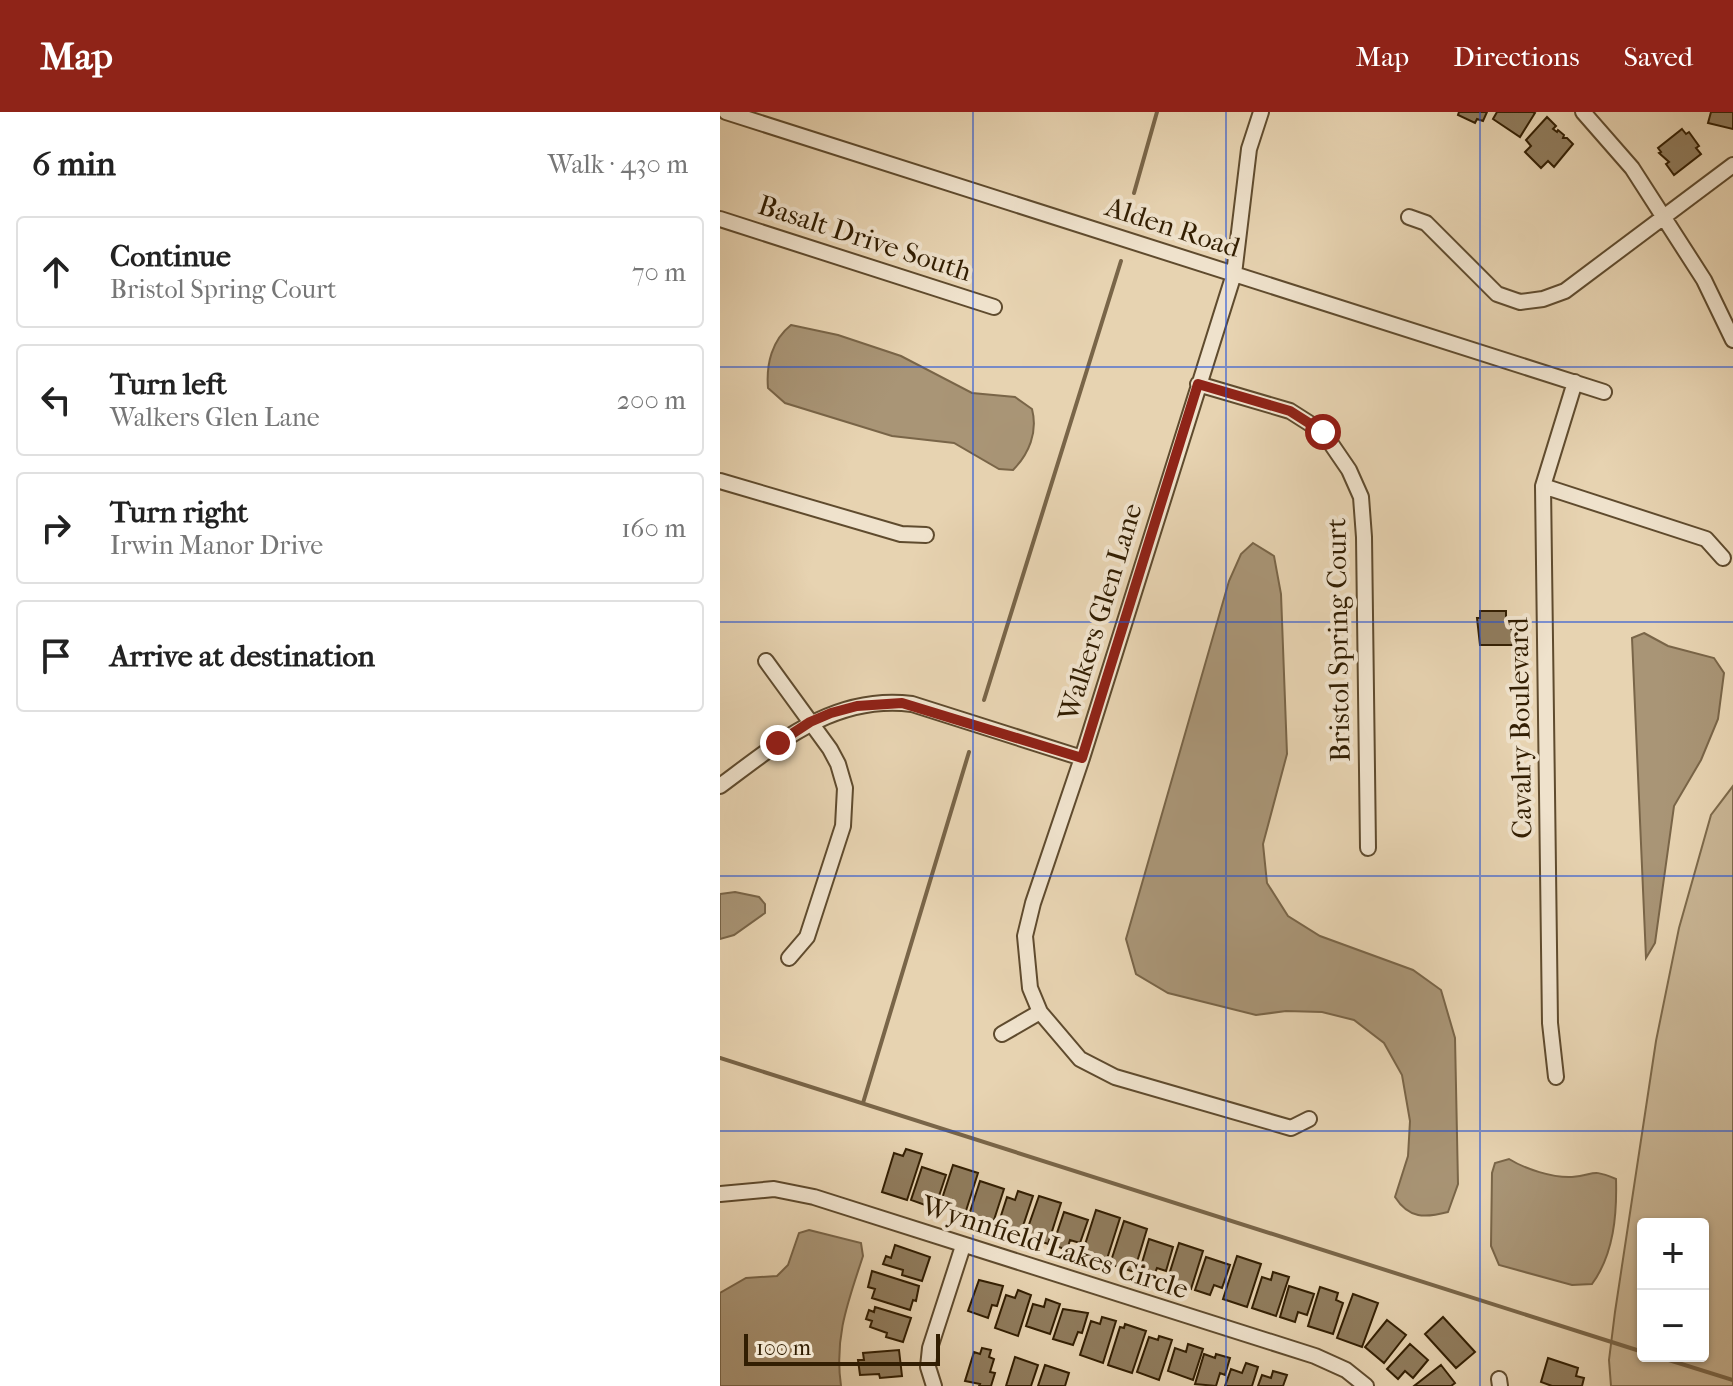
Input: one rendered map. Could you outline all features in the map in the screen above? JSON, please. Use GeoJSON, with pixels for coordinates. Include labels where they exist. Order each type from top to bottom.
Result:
{"type":"FeatureCollection","features":[{"type":"Feature","properties":{"kind":"street","name":"Alden Road"},"geometry":{"type":"LineString","coordinates":[[726,112],[1604,392]]}},
{"type":"Feature","properties":{"kind":"street","name":"Walkers Glen Lane"},"geometry":{"type":"LineString","coordinates":[[1040,1012],[1030,988],[1025,936],[1033,903],[1082,758],[1234,274],[1249,149],[1261,112]]}},
{"type":"Feature","properties":{"kind":"street"},"geometry":{"type":"LineString","coordinates":[[1583,112],[1632,168],[1704,280],[1733,340]]}},
{"type":"Feature","properties":{"kind":"street"},"geometry":{"type":"LineString","coordinates":[[1409,217],[1426,223],[1497,294],[1520,302],[1543,299],[1565,291],[1733,165]]}},
{"type":"Feature","properties":{"kind":"street","name":"Basalt Drive South"},"geometry":{"type":"LineString","coordinates":[[720,219],[994,307]]}},
{"type":"Feature","properties":{"kind":"street","name":"Cavalry Boulevard"},"geometry":{"type":"LineString","coordinates":[[1556,1077],[1550,1023],[1543,486],[1575,382]]}},
{"type":"Feature","properties":{"kind":"street","name":"Bristol Spring Court"},"geometry":{"type":"LineString","coordinates":[[1198,384],[1290,411],[1323,432],[1349,470],[1361,497],[1368,848]]}},
{"type":"Feature","properties":{"kind":"street"},"geometry":{"type":"LineString","coordinates":[[720,481],[901,534],[926,535]]}},
{"type":"Feature","properties":{"kind":"street"},"geometry":{"type":"LineString","coordinates":[[1543,486],[1706,539],[1723,558]]}},
{"type":"Feature","properties":{"kind":"street"},"geometry":{"type":"LineString","coordinates":[[766,661],[838,764],[846,800],[843,826],[807,937],[789,958]]}},
{"type":"Feature","properties":{"kind":"street"},"geometry":{"type":"LineString","coordinates":[[720,786],[810,722],[857,706],[902,703],[1082,758]]}},
{"type":"Feature","properties":{"kind":"street"},"geometry":{"type":"LineString","coordinates":[[1002,1034],[1040,1012],[1080,1059],[1115,1077],[1291,1128],[1309,1119]]}},
{"type":"Feature","properties":{"kind":"street","name":"Wynnfield Lakes Circle"},"geometry":{"type":"LineString","coordinates":[[720,1194],[738,1190],[789,1190],[1315,1356],[1346,1370],[1366,1386]]}},
{"type":"Feature","properties":{"kind":"street"},"geometry":{"type":"LineString","coordinates":[[934,1386],[928,1367],[930,1348],[963,1246]]}},
{"type":"Feature","properties":{"kind":"shaded area"},"geometry":{"type":"Polygon","coordinates":[[[791,325],[838,335],[901,356],[972,393],[1015,397],[1032,409],[1034,426],[1028,450],[1013,470],[999,469],[954,443],[892,436],[785,403],[768,388],[768,370],[775,345],[791,325]]]}},
{"type":"Feature","properties":{"kind":"shaded area"},"geometry":{"type":"Polygon","coordinates":[[[1253,543],[1274,556],[1281,594],[1287,754],[1263,844],[1267,883],[1288,916],[1320,936],[1413,970],[1441,990],[1455,1038],[1458,1184],[1448,1212],[1418,1215],[1406,1209],[1395,1197],[1408,1156],[1410,1121],[1402,1075],[1384,1043],[1354,1020],[1322,1012],[1286,1011],[1256,1015],[1168,993],[1136,974],[1126,939],[1229,581],[1241,554],[1253,543]]]}},
{"type":"Feature","properties":{"kind":"shaded area"},"geometry":{"type":"Polygon","coordinates":[[[1644,633],[1668,646],[1714,658],[1724,673],[1718,719],[1701,760],[1674,806],[1655,943],[1646,958],[1632,638],[1644,633]]]}},
{"type":"Feature","properties":{"kind":"shaded area"},"geometry":{"type":"Polygon","coordinates":[[[1733,786],[1733,1386],[1611,1386],[1609,1360],[1615,1312],[1656,1041],[1679,928],[1711,815],[1733,786]]]}},
{"type":"Feature","properties":{"kind":"shaded area"},"geometry":{"type":"Polygon","coordinates":[[[735,892],[759,897],[765,904],[765,913],[734,935],[720,939],[720,894],[735,892]]]}},
{"type":"Feature","properties":{"kind":"shaded area"},"geometry":{"type":"Polygon","coordinates":[[[1509,1159],[1556,1176],[1597,1173],[1616,1179],[1610,1247],[1592,1284],[1572,1285],[1499,1265],[1491,1246],[1492,1173],[1495,1163],[1509,1159]]]}},
{"type":"Feature","properties":{"kind":"shaded area"},"geometry":{"type":"Polygon","coordinates":[[[809,1230],[861,1243],[863,1256],[841,1335],[841,1386],[720,1386],[720,1293],[746,1278],[777,1276],[788,1265],[799,1233],[809,1230]]]}},
{"type":"Feature","properties":{"kind":"building"},"geometry":{"type":"Polygon","coordinates":[[[1459,112],[1487,112],[1483,121],[1477,119],[1475,123],[1458,115],[1459,112]]]}},
{"type":"Feature","properties":{"kind":"building"},"geometry":{"type":"Polygon","coordinates":[[[1497,112],[1535,113],[1520,137],[1493,119],[1497,112]]]}},
{"type":"Feature","properties":{"kind":"building"},"geometry":{"type":"Polygon","coordinates":[[[1711,112],[1733,112],[1733,129],[1708,123],[1711,112]]]}},
{"type":"Feature","properties":{"kind":"building"},"geometry":{"type":"Polygon","coordinates":[[[1547,117],[1556,126],[1553,129],[1573,144],[1554,167],[1548,161],[1541,168],[1525,152],[1531,146],[1526,140],[1547,117]]]}},
{"type":"Feature","properties":{"kind":"building"},"geometry":{"type":"Polygon","coordinates":[[[1682,129],[1686,134],[1689,132],[1701,154],[1674,175],[1658,148],[1682,129]]]}},
{"type":"Feature","properties":{"kind":"building"},"geometry":{"type":"Polygon","coordinates":[[[1480,611],[1506,611],[1506,618],[1513,618],[1511,629],[1519,629],[1519,645],[1480,645],[1477,618],[1480,618],[1480,611]]]}},
{"type":"Feature","properties":{"kind":"building"},"geometry":{"type":"Polygon","coordinates":[[[906,1149],[922,1154],[907,1200],[882,1192],[894,1153],[903,1156],[906,1149]]]}},
{"type":"Feature","properties":{"kind":"building"},"geometry":{"type":"Polygon","coordinates":[[[953,1165],[978,1173],[964,1217],[939,1208],[953,1165]]]}},
{"type":"Feature","properties":{"kind":"building"},"geometry":{"type":"Polygon","coordinates":[[[922,1167],[946,1175],[938,1199],[928,1196],[925,1205],[911,1200],[922,1167]]]}},
{"type":"Feature","properties":{"kind":"building"},"geometry":{"type":"Polygon","coordinates":[[[980,1181],[1004,1189],[992,1226],[968,1218],[980,1181]]]}},
{"type":"Feature","properties":{"kind":"building"},"geometry":{"type":"Polygon","coordinates":[[[1018,1191],[1033,1196],[1020,1235],[997,1228],[1007,1197],[1015,1200],[1018,1191]]]}},
{"type":"Feature","properties":{"kind":"building"},"geometry":{"type":"Polygon","coordinates":[[[1039,1196],[1061,1203],[1048,1244],[1025,1236],[1039,1196]]]}},
{"type":"Feature","properties":{"kind":"building"},"geometry":{"type":"Polygon","coordinates":[[[1096,1210],[1120,1218],[1106,1262],[1082,1254],[1096,1210]]]}},
{"type":"Feature","properties":{"kind":"building"},"geometry":{"type":"Polygon","coordinates":[[[1064,1212],[1088,1220],[1080,1243],[1070,1240],[1067,1250],[1053,1245],[1064,1212]]]}},
{"type":"Feature","properties":{"kind":"building"},"geometry":{"type":"Polygon","coordinates":[[[1124,1221],[1147,1229],[1134,1272],[1110,1264],[1124,1221]]]}},
{"type":"Feature","properties":{"kind":"building"},"geometry":{"type":"Polygon","coordinates":[[[1149,1239],[1173,1247],[1166,1271],[1157,1268],[1153,1278],[1139,1273],[1149,1239]]]}},
{"type":"Feature","properties":{"kind":"building"},"geometry":{"type":"Polygon","coordinates":[[[1179,1243],[1203,1251],[1191,1289],[1167,1281],[1179,1243]]]}},
{"type":"Feature","properties":{"kind":"building"},"geometry":{"type":"Polygon","coordinates":[[[895,1245],[930,1257],[922,1281],[902,1275],[903,1270],[883,1264],[886,1256],[891,1258],[895,1245]]]}},
{"type":"Feature","properties":{"kind":"building"},"geometry":{"type":"Polygon","coordinates":[[[1237,1256],[1261,1264],[1247,1307],[1223,1299],[1237,1256]]]}},
{"type":"Feature","properties":{"kind":"building"},"geometry":{"type":"Polygon","coordinates":[[[1206,1257],[1230,1265],[1222,1288],[1214,1285],[1210,1295],[1195,1290],[1206,1257]]]}},
{"type":"Feature","properties":{"kind":"building"},"geometry":{"type":"Polygon","coordinates":[[[872,1271],[919,1286],[916,1301],[913,1300],[910,1310],[872,1298],[875,1289],[868,1287],[872,1271]]]}},
{"type":"Feature","properties":{"kind":"building"},"geometry":{"type":"Polygon","coordinates":[[[1273,1272],[1289,1277],[1276,1316],[1252,1308],[1262,1277],[1271,1280],[1273,1272]]]}},
{"type":"Feature","properties":{"kind":"building"},"geometry":{"type":"Polygon","coordinates":[[[979,1280],[1003,1286],[997,1306],[992,1305],[988,1318],[968,1311],[979,1280]]]}},
{"type":"Feature","properties":{"kind":"building"},"geometry":{"type":"Polygon","coordinates":[[[1289,1286],[1314,1294],[1307,1315],[1298,1312],[1295,1322],[1280,1317],[1289,1286]]]}},
{"type":"Feature","properties":{"kind":"building"},"geometry":{"type":"Polygon","coordinates":[[[1320,1287],[1338,1293],[1336,1300],[1343,1303],[1333,1334],[1308,1326],[1320,1287]]]}},
{"type":"Feature","properties":{"kind":"building"},"geometry":{"type":"Polygon","coordinates":[[[1018,1290],[1031,1295],[1018,1336],[995,1328],[1006,1295],[1015,1298],[1018,1290]]]}},
{"type":"Feature","properties":{"kind":"building"},"geometry":{"type":"Polygon","coordinates":[[[1353,1294],[1378,1303],[1362,1347],[1337,1338],[1353,1294]]]}},
{"type":"Feature","properties":{"kind":"building"},"geometry":{"type":"Polygon","coordinates":[[[1046,1299],[1060,1304],[1050,1334],[1026,1326],[1033,1304],[1044,1307],[1046,1299]]]}},
{"type":"Feature","properties":{"kind":"building"},"geometry":{"type":"Polygon","coordinates":[[[875,1307],[911,1318],[903,1342],[886,1337],[887,1333],[870,1327],[872,1321],[866,1319],[869,1310],[874,1312],[875,1307]]]}},
{"type":"Feature","properties":{"kind":"building"},"geometry":{"type":"Polygon","coordinates":[[[1063,1309],[1088,1313],[1082,1333],[1078,1332],[1073,1345],[1053,1339],[1063,1309]]]}},
{"type":"Feature","properties":{"kind":"building"},"geometry":{"type":"Polygon","coordinates":[[[1102,1317],[1116,1321],[1103,1363],[1080,1355],[1091,1321],[1100,1324],[1102,1317]]]}},
{"type":"Feature","properties":{"kind":"building"},"geometry":{"type":"Polygon","coordinates":[[[1443,1317],[1475,1352],[1456,1368],[1425,1334],[1443,1317]]]}},
{"type":"Feature","properties":{"kind":"building"},"geometry":{"type":"Polygon","coordinates":[[[1387,1320],[1406,1335],[1384,1363],[1365,1347],[1387,1320]]]}},
{"type":"Feature","properties":{"kind":"building"},"geometry":{"type":"Polygon","coordinates":[[[1125,1324],[1146,1331],[1132,1373],[1108,1365],[1120,1327],[1124,1328],[1125,1324]]]}},
{"type":"Feature","properties":{"kind":"building"},"geometry":{"type":"Polygon","coordinates":[[[1159,1336],[1172,1340],[1159,1380],[1137,1372],[1149,1337],[1158,1340],[1159,1336]]]}},
{"type":"Feature","properties":{"kind":"building"},"geometry":{"type":"Polygon","coordinates":[[[1188,1344],[1203,1349],[1193,1380],[1168,1371],[1175,1348],[1186,1352],[1188,1344]]]}},
{"type":"Feature","properties":{"kind":"building"},"geometry":{"type":"Polygon","coordinates":[[[1410,1344],[1428,1360],[1413,1378],[1405,1371],[1398,1379],[1387,1369],[1410,1344]]]}},
{"type":"Feature","properties":{"kind":"building"},"geometry":{"type":"Polygon","coordinates":[[[982,1348],[991,1350],[989,1357],[994,1359],[990,1372],[995,1373],[991,1386],[965,1381],[974,1352],[980,1354],[982,1348]]]}},
{"type":"Feature","properties":{"kind":"building"},"geometry":{"type":"Polygon","coordinates":[[[899,1350],[902,1376],[880,1378],[879,1374],[860,1375],[858,1360],[864,1360],[863,1353],[899,1350]]]}},
{"type":"Feature","properties":{"kind":"building"},"geometry":{"type":"Polygon","coordinates":[[[1204,1354],[1230,1358],[1225,1375],[1220,1373],[1216,1386],[1195,1384],[1204,1354]]]}},
{"type":"Feature","properties":{"kind":"building"},"geometry":{"type":"Polygon","coordinates":[[[1015,1357],[1038,1365],[1031,1386],[1006,1386],[1015,1357]]]}},
{"type":"Feature","properties":{"kind":"building"},"geometry":{"type":"Polygon","coordinates":[[[1548,1358],[1578,1368],[1576,1376],[1584,1378],[1582,1386],[1552,1386],[1541,1382],[1548,1358]]]}},
{"type":"Feature","properties":{"kind":"building"},"geometry":{"type":"Polygon","coordinates":[[[1246,1363],[1258,1367],[1252,1386],[1225,1386],[1231,1369],[1242,1373],[1246,1363]]]}},
{"type":"Feature","properties":{"kind":"building"},"geometry":{"type":"Polygon","coordinates":[[[1045,1365],[1069,1373],[1065,1386],[1038,1386],[1045,1365]]]}},
{"type":"Feature","properties":{"kind":"building"},"geometry":{"type":"Polygon","coordinates":[[[1441,1365],[1455,1383],[1451,1386],[1414,1386],[1441,1365]]]}},
{"type":"Feature","properties":{"kind":"building"},"geometry":{"type":"Polygon","coordinates":[[[1273,1371],[1287,1375],[1283,1386],[1258,1386],[1262,1375],[1271,1378],[1273,1371]]]}},
{"type":"Feature","properties":{"kind":"waterway"},"geometry":{"type":"LineString","coordinates":[[1134,193],[1157,112]]}},
{"type":"Feature","properties":{"kind":"waterway"},"geometry":{"type":"LineString","coordinates":[[984,700],[1121,261]]}},
{"type":"Feature","properties":{"kind":"waterway"},"geometry":{"type":"LineString","coordinates":[[863,1103],[969,752]]}},
{"type":"Feature","properties":{"kind":"waterway"},"geometry":{"type":"LineString","coordinates":[[720,1058],[1637,1350]]}},
{"type":"Feature","properties":{"kind":"waterway"},"geometry":{"type":"LineString","coordinates":[[1675,1362],[1733,1380]]}},
{"type":"Feature","properties":{"kind":"route"},"geometry":{"type":"LineString","coordinates":[[778,743],[810,722],[831,713],[857,706],[902,703],[1082,758],[1198,384],[1290,411],[1323,432]]}}]}
